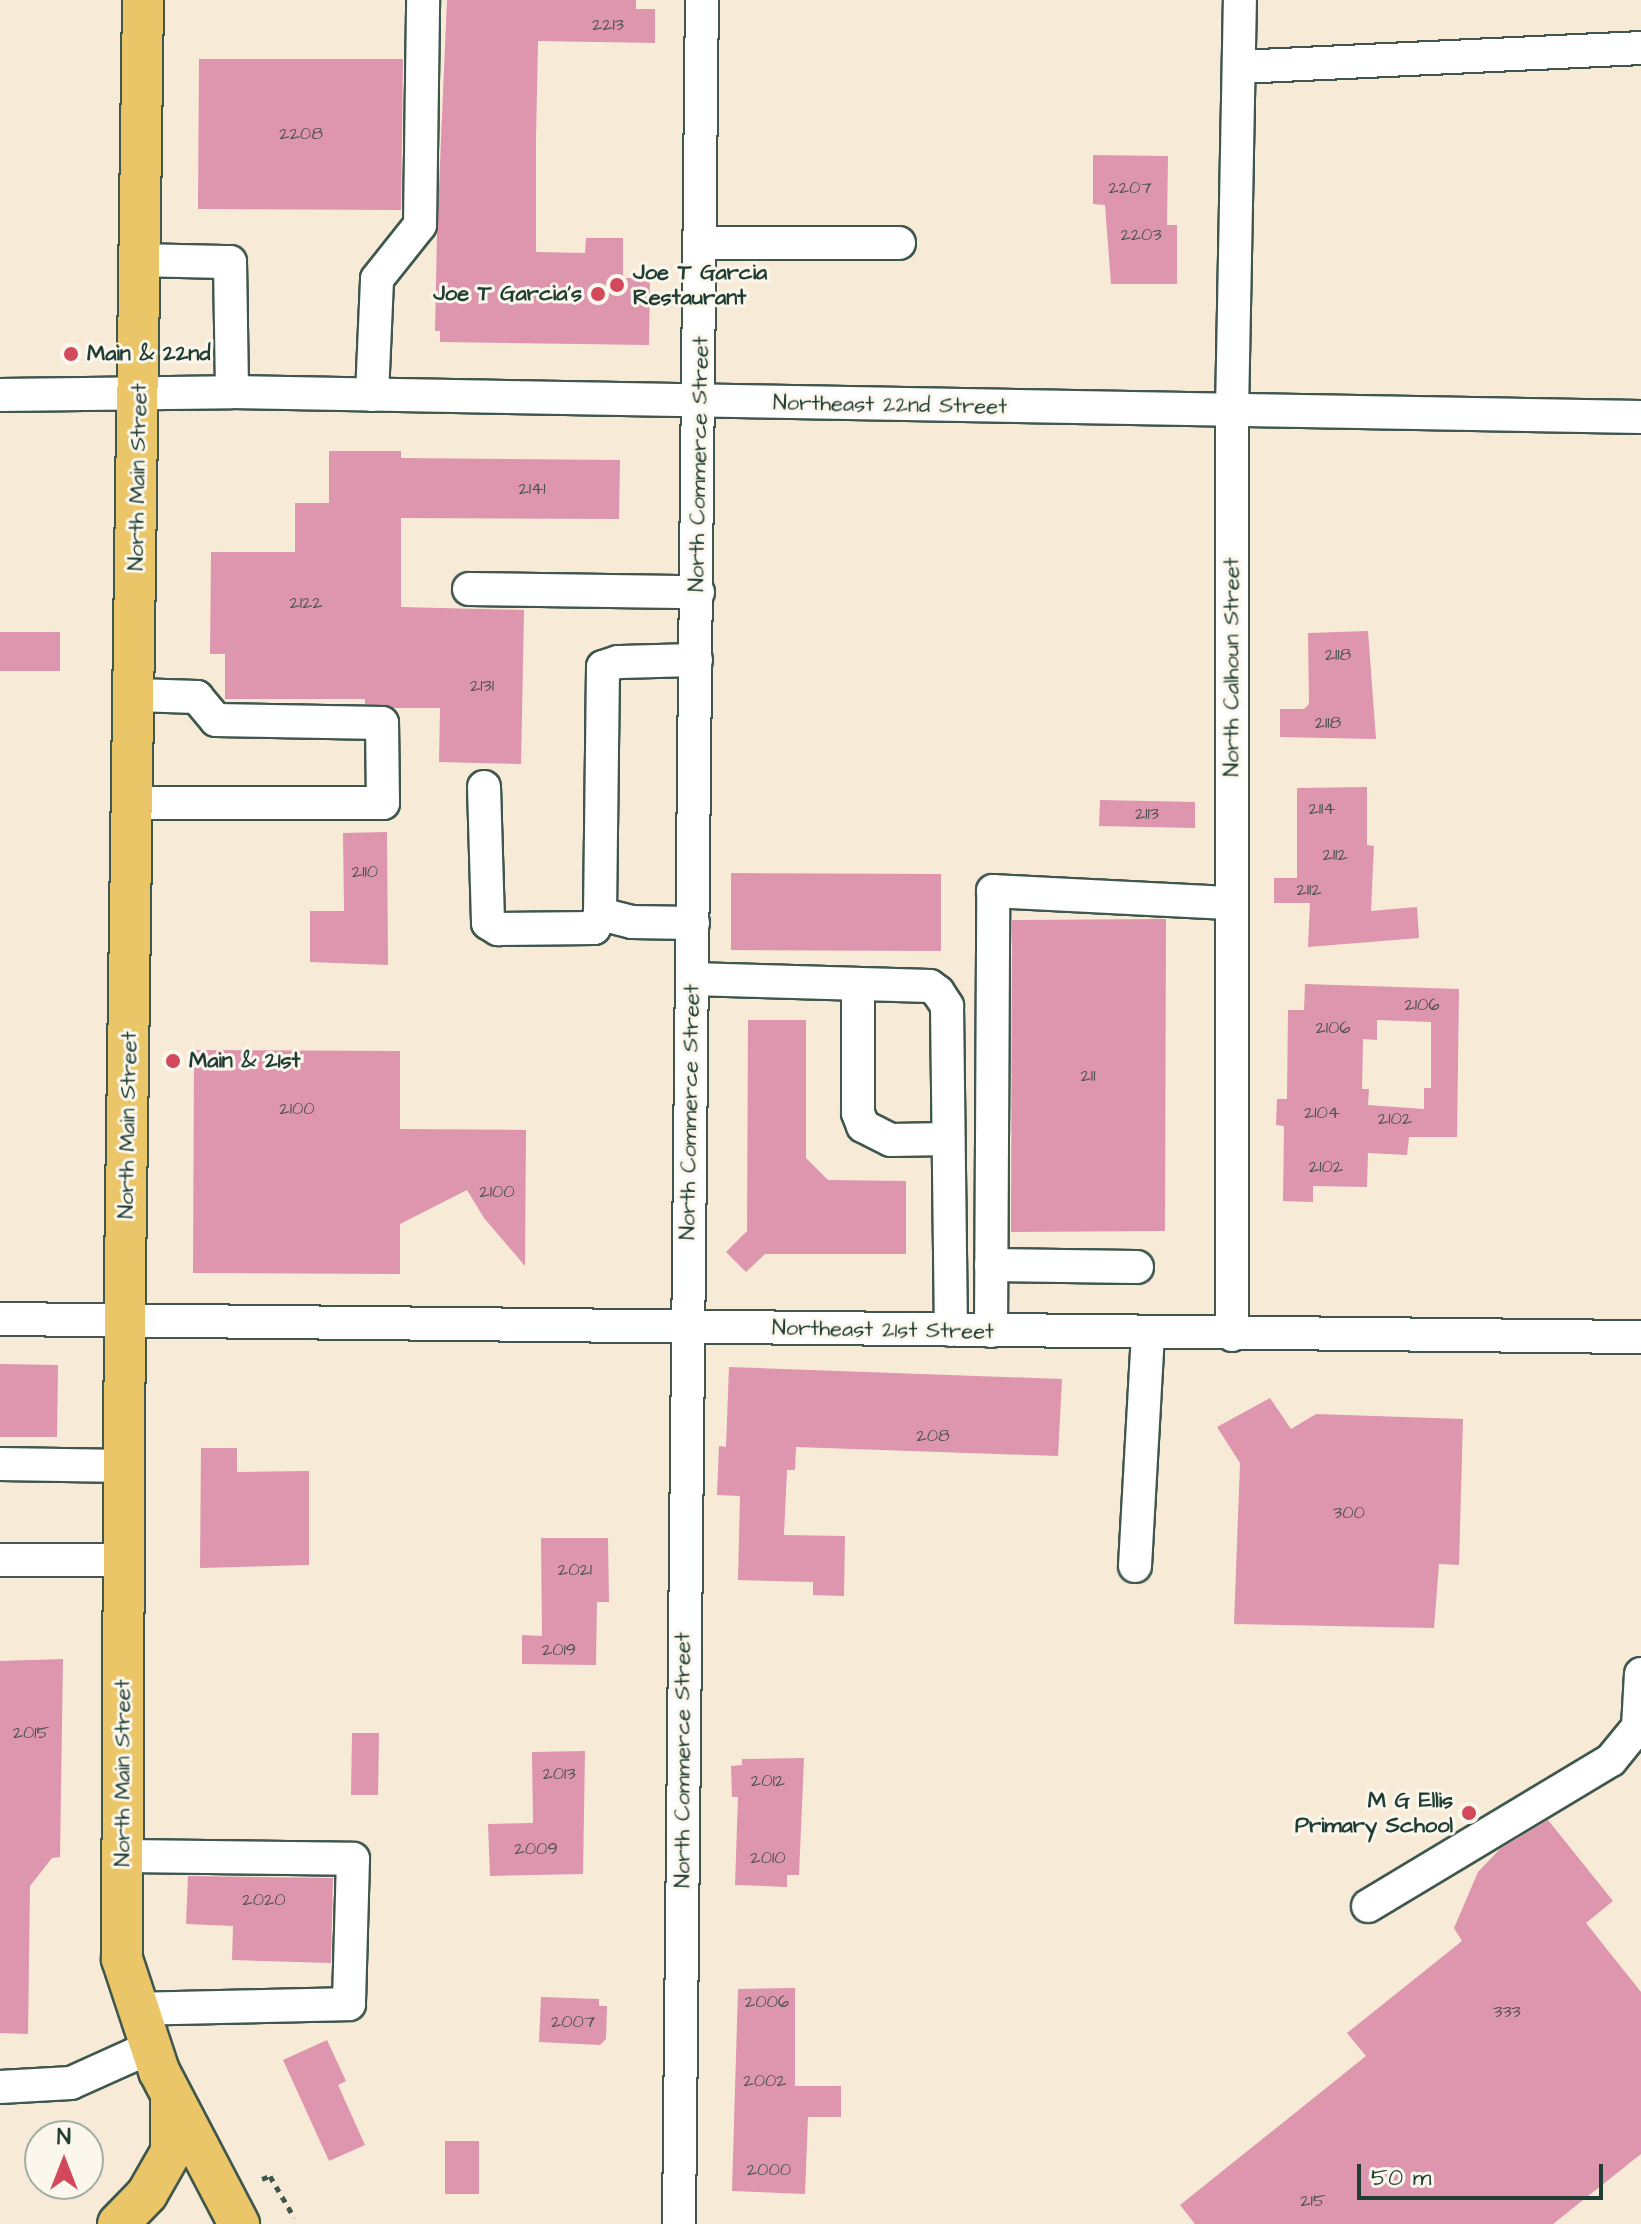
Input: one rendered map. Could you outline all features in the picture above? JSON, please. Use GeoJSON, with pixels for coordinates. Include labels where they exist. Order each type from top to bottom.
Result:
{"type":"FeatureCollection","features":[{"type":"Feature","properties":{"kind":"main road","name":"North Main Street"},"geometry":{"type":"LineString","coordinates":[[143,0],[125,1320],[122,1959],[149,2048],[171,2097],[239,2224]]}},
{"type":"Feature","properties":{"kind":"main road"},"geometry":{"type":"LineString","coordinates":[[118,2224],[142,2201],[171,2152],[171,2097]]}},
{"type":"Feature","properties":{"kind":"street"},"geometry":{"type":"LineString","coordinates":[[372,395],[377,279],[420,225],[423,0]]}},
{"type":"Feature","properties":{"kind":"street","name":"North Commerce Street"},"geometry":{"type":"LineString","coordinates":[[679,2224],[686,1327],[701,401],[702,0]]}},
{"type":"Feature","properties":{"kind":"street","name":"North Calhoun Street"},"geometry":{"type":"LineString","coordinates":[[1232,1335],[1232,412],[1240,0]]}},
{"type":"Feature","properties":{"kind":"street"},"geometry":{"type":"LineString","coordinates":[[1239,67],[1641,48]]}},
{"type":"Feature","properties":{"kind":"street"},"geometry":{"type":"LineString","coordinates":[[701,243],[899,243]]}},
{"type":"Feature","properties":{"kind":"street"},"geometry":{"type":"LineString","coordinates":[[141,260],[230,262],[232,392]]}},
{"type":"Feature","properties":{"kind":"street","name":"Northeast 22nd Street"},"geometry":{"type":"LineString","coordinates":[[0,395],[139,396],[232,392],[1641,417]]}},
{"type":"Feature","properties":{"kind":"street"},"geometry":{"type":"LineString","coordinates":[[469,589],[698,592]]}},
{"type":"Feature","properties":{"kind":"street"},"geometry":{"type":"LineString","coordinates":[[484,787],[488,923],[498,929],[578,931],[594,928],[600,914],[603,667],[618,662],[696,660]]}},
{"type":"Feature","properties":{"kind":"street"},"geometry":{"type":"LineString","coordinates":[[133,803],[383,803],[382,723],[216,720],[197,697],[135,695]]}},
{"type":"Feature","properties":{"kind":"street"},"geometry":{"type":"LineString","coordinates":[[991,1331],[993,891],[1232,903]]}},
{"type":"Feature","properties":{"kind":"street"},"geometry":{"type":"LineString","coordinates":[[600,914],[632,922],[693,923]]}},
{"type":"Feature","properties":{"kind":"street"},"geometry":{"type":"LineString","coordinates":[[692,979],[930,986],[947,1006],[951,1330]]}},
{"type":"Feature","properties":{"kind":"street"},"geometry":{"type":"LineString","coordinates":[[858,984],[858,1113],[863,1126],[891,1140],[948,1139]]}},
{"type":"Feature","properties":{"kind":"street"},"geometry":{"type":"LineString","coordinates":[[991,1265],[1137,1267]]}},
{"type":"Feature","properties":{"kind":"street","name":"Northeast 21st Street"},"geometry":{"type":"LineString","coordinates":[[0,1319],[1232,1335],[1641,1337]]}},
{"type":"Feature","properties":{"kind":"street"},"geometry":{"type":"LineString","coordinates":[[1135,1566],[1148,1334]]}},
{"type":"Feature","properties":{"kind":"street"},"geometry":{"type":"LineString","coordinates":[[0,1464],[126,1466]]}},
{"type":"Feature","properties":{"kind":"street"},"geometry":{"type":"LineString","coordinates":[[0,1560],[125,1560]]}},
{"type":"Feature","properties":{"kind":"street"},"geometry":{"type":"LineString","coordinates":[[1368,1906],[1611,1760],[1638,1727],[1641,1674]]}},
{"type":"Feature","properties":{"kind":"street"},"geometry":{"type":"LineString","coordinates":[[123,1856],[353,1859],[349,2004],[135,2009]]}},
{"type":"Feature","properties":{"kind":"street"},"geometry":{"type":"LineString","coordinates":[[0,2087],[71,2083],[149,2048]]}},
{"type":"Feature","properties":{"kind":"path"},"geometry":{"type":"LineString","coordinates":[[262,2179],[270,2176],[294,2217]]}},
{"type":"Feature","properties":{"kind":"building"},"geometry":{"type":"Polygon","coordinates":[[[447,0],[636,0],[636,9],[655,9],[655,43],[538,41],[536,140],[536,252],[585,253],[586,238],[623,238],[623,278],[650,278],[649,345],[440,342],[440,331],[435,331],[437,233],[447,0]]]}},
{"type":"Feature","properties":{"kind":"building"},"geometry":{"type":"Polygon","coordinates":[[[199,59],[403,59],[401,210],[198,209],[199,59]]]}},
{"type":"Feature","properties":{"kind":"building"},"geometry":{"type":"Polygon","coordinates":[[[1093,155],[1168,156],[1167,225],[1177,225],[1177,284],[1111,284],[1105,205],[1093,204],[1093,155]]]}},
{"type":"Feature","properties":{"kind":"building"},"geometry":{"type":"Polygon","coordinates":[[[329,451],[401,451],[401,458],[620,460],[619,519],[401,518],[401,607],[524,610],[521,764],[439,762],[440,708],[394,708],[365,704],[365,699],[225,699],[225,654],[210,654],[211,552],[295,552],[295,503],[329,503],[329,451]]]}},
{"type":"Feature","properties":{"kind":"building"},"geometry":{"type":"Polygon","coordinates":[[[1368,631],[1376,739],[1280,737],[1280,709],[1304,709],[1309,704],[1308,633],[1368,631]]]}},
{"type":"Feature","properties":{"kind":"building"},"geometry":{"type":"Polygon","coordinates":[[[0,632],[60,632],[60,671],[0,671],[0,632]]]}},
{"type":"Feature","properties":{"kind":"building"},"geometry":{"type":"Polygon","coordinates":[[[1367,787],[1367,845],[1374,846],[1371,911],[1417,907],[1419,938],[1308,947],[1310,903],[1274,903],[1274,878],[1297,878],[1297,788],[1367,787]]]}},
{"type":"Feature","properties":{"kind":"building"},"geometry":{"type":"Polygon","coordinates":[[[1100,800],[1195,802],[1195,828],[1099,826],[1100,800]]]}},
{"type":"Feature","properties":{"kind":"building"},"geometry":{"type":"Polygon","coordinates":[[[387,832],[388,965],[310,962],[310,911],[344,911],[343,833],[387,832]]]}},
{"type":"Feature","properties":{"kind":"building"},"geometry":{"type":"Polygon","coordinates":[[[731,873],[941,874],[941,951],[731,950],[731,873]]]}},
{"type":"Feature","properties":{"kind":"building"},"geometry":{"type":"Polygon","coordinates":[[[1166,919],[1165,1231],[1011,1232],[1012,920],[1166,919]]]}},
{"type":"Feature","properties":{"kind":"building"},"geometry":{"type":"Polygon","coordinates":[[[1305,984],[1459,989],[1457,1137],[1409,1137],[1407,1155],[1368,1153],[1367,1187],[1313,1186],[1313,1202],[1283,1201],[1284,1126],[1276,1125],[1277,1099],[1287,1099],[1288,1010],[1304,1010],[1305,984]],[[1377,1020],[1377,1040],[1363,1039],[1362,1089],[1369,1089],[1368,1105],[1424,1109],[1424,1088],[1431,1088],[1431,1022],[1377,1020]]]}},
{"type":"Feature","properties":{"kind":"building"},"geometry":{"type":"Polygon","coordinates":[[[748,1020],[806,1020],[806,1158],[828,1180],[906,1181],[906,1254],[765,1254],[746,1272],[726,1252],[747,1231],[748,1020]]]}},
{"type":"Feature","properties":{"kind":"building"},"geometry":{"type":"Polygon","coordinates":[[[194,1050],[400,1051],[400,1129],[526,1130],[525,1266],[484,1218],[467,1190],[400,1224],[400,1274],[193,1273],[194,1050]]]}},
{"type":"Feature","properties":{"kind":"building"},"geometry":{"type":"Polygon","coordinates":[[[0,1364],[58,1365],[57,1437],[0,1437],[0,1364]]]}},
{"type":"Feature","properties":{"kind":"building"},"geometry":{"type":"Polygon","coordinates":[[[729,1367],[1062,1379],[1058,1456],[796,1447],[795,1470],[787,1470],[784,1535],[845,1536],[844,1596],[813,1595],[813,1582],[738,1580],[740,1496],[717,1495],[719,1446],[726,1447],[729,1367]]]}},
{"type":"Feature","properties":{"kind":"building"},"geometry":{"type":"Polygon","coordinates":[[[1270,1398],[1291,1429],[1316,1414],[1463,1419],[1459,1565],[1439,1564],[1434,1628],[1234,1624],[1240,1463],[1217,1427],[1270,1398]]]}},
{"type":"Feature","properties":{"kind":"building"},"geometry":{"type":"Polygon","coordinates":[[[201,1448],[237,1448],[237,1472],[309,1471],[309,1565],[200,1568],[201,1448]]]}},
{"type":"Feature","properties":{"kind":"building"},"geometry":{"type":"Polygon","coordinates":[[[541,1538],[608,1538],[609,1602],[597,1602],[596,1665],[522,1664],[522,1635],[542,1636],[541,1538]]]}},
{"type":"Feature","properties":{"kind":"building"},"geometry":{"type":"Polygon","coordinates":[[[63,1659],[60,1857],[52,1858],[30,1886],[28,2034],[0,2033],[0,1661],[63,1659]]]}},
{"type":"Feature","properties":{"kind":"building"},"geometry":{"type":"Polygon","coordinates":[[[352,1733],[379,1733],[378,1795],[351,1795],[352,1733]]]}},
{"type":"Feature","properties":{"kind":"building"},"geometry":{"type":"Polygon","coordinates":[[[585,1751],[583,1874],[490,1876],[488,1824],[533,1823],[532,1752],[585,1751]]]}},
{"type":"Feature","properties":{"kind":"building"},"geometry":{"type":"Polygon","coordinates":[[[804,1758],[799,1875],[787,1875],[787,1887],[735,1885],[738,1797],[732,1797],[731,1766],[742,1765],[742,1759],[804,1758]]]}},
{"type":"Feature","properties":{"kind":"building"},"geometry":{"type":"Polygon","coordinates":[[[1548,1820],[1613,1901],[1586,1923],[1641,1992],[1641,2154],[1553,2224],[1195,2224],[1180,2205],[1366,2056],[1347,2033],[1462,1941],[1454,1928],[1478,1872],[1500,1849],[1548,1820]]]}},
{"type":"Feature","properties":{"kind":"building"},"geometry":{"type":"Polygon","coordinates":[[[188,1876],[333,1878],[331,1963],[232,1960],[233,1926],[186,1924],[188,1876]]]}},
{"type":"Feature","properties":{"kind":"building"},"geometry":{"type":"Polygon","coordinates":[[[795,1988],[795,2086],[841,2086],[841,2117],[808,2117],[805,2194],[732,2191],[738,1989],[795,1988]]]}},
{"type":"Feature","properties":{"kind":"building"},"geometry":{"type":"Polygon","coordinates":[[[541,1997],[599,1999],[599,2006],[607,2006],[606,2039],[600,2045],[539,2042],[541,1997]]]}},
{"type":"Feature","properties":{"kind":"building"},"geometry":{"type":"Polygon","coordinates":[[[327,2040],[346,2081],[338,2085],[365,2145],[329,2161],[283,2060],[327,2040]]]}},
{"type":"Feature","properties":{"kind":"building"},"geometry":{"type":"Polygon","coordinates":[[[445,2141],[479,2141],[479,2194],[445,2194],[445,2141]]]}},
{"type":"Feature","properties":{"kind":"place","name":"Joe T Garcia Restaurant"},"geometry":{"type":"Point","coordinates":[617,285]}},
{"type":"Feature","properties":{"kind":"place","name":"Joe T Garcia's"},"geometry":{"type":"Point","coordinates":[598,294]}},
{"type":"Feature","properties":{"kind":"place","name":"Main & 22nd"},"geometry":{"type":"Point","coordinates":[71,354]}},
{"type":"Feature","properties":{"kind":"place","name":"Main & 21st"},"geometry":{"type":"Point","coordinates":[173,1061]}},
{"type":"Feature","properties":{"kind":"place","name":"M G Ellis Primary School"},"geometry":{"type":"Point","coordinates":[1469,1813]}}]}
